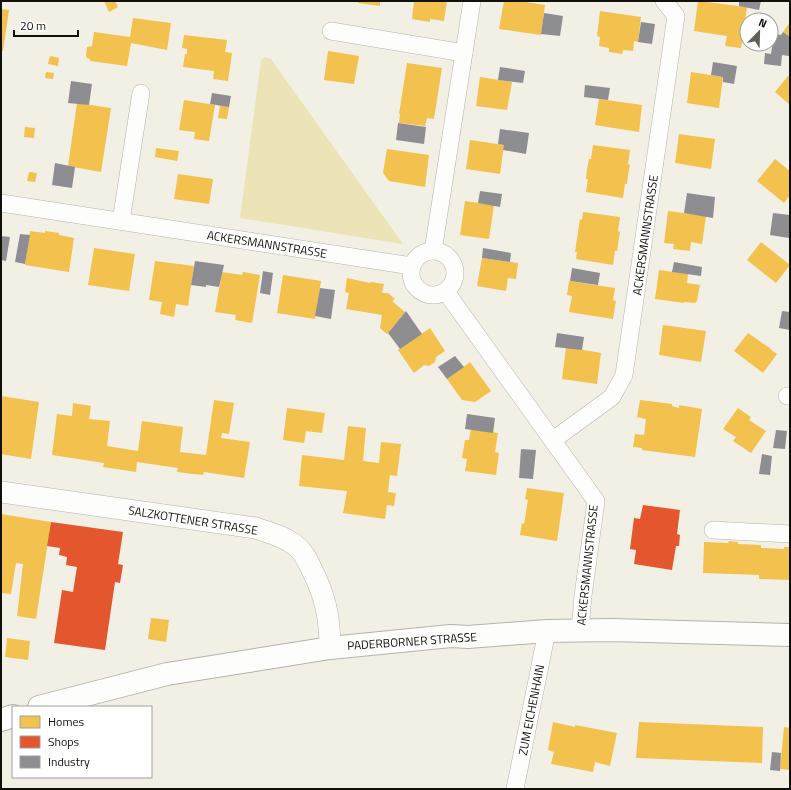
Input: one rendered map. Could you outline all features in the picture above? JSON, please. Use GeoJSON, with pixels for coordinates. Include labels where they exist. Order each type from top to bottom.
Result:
{"type":"FeatureCollection","features":[{"type":"Feature","properties":{"kind":"main road","name":"PADERBORNER STRASSE"},"geometry":{"type":"LineString","coordinates":[[43,706],[167,674],[330,648],[451,636],[468,637],[547,632],[619,630],[790,635]]}},
{"type":"Feature","properties":{"kind":"main road"},"geometry":{"type":"LineString","coordinates":[[1,720],[12,716]]}},
{"type":"Feature","properties":{"kind":"street"},"geometry":{"type":"LineString","coordinates":[[433,250],[472,1]]}},
{"type":"Feature","properties":{"kind":"street","name":"ACKERSMANNSTRASSE"},"geometry":{"type":"LineString","coordinates":[[553,440],[612,397],[624,375],[676,16],[664,1]]}},
{"type":"Feature","properties":{"kind":"street"},"geometry":{"type":"LineString","coordinates":[[331,32],[464,53]]}},
{"type":"Feature","properties":{"kind":"street"},"geometry":{"type":"LineString","coordinates":[[121,221],[141,93]]}},
{"type":"Feature","properties":{"kind":"street","name":"ACKERSMANNSTRASSE"},"geometry":{"type":"LineString","coordinates":[[1,203],[412,266]]}},
{"type":"Feature","properties":{"kind":"street"},"geometry":{"type":"LineString","coordinates":[[433,250],[442,252],[449,257],[455,268],[456,276],[446,292],[436,295],[422,293],[417,289],[411,274],[414,260],[425,252],[433,250]]}},
{"type":"Feature","properties":{"kind":"street","name":"ACKERSMANNSTRASSE"},"geometry":{"type":"LineString","coordinates":[[446,292],[596,502],[583,596],[580,631]]}},
{"type":"Feature","properties":{"kind":"street","name":"SALZKOTTENER STRASSE"},"geometry":{"type":"LineString","coordinates":[[1,492],[256,528],[286,539],[296,546],[304,555],[324,597],[330,633],[330,648]]}},
{"type":"Feature","properties":{"kind":"street"},"geometry":{"type":"LineString","coordinates":[[713,530],[790,534]]}},
{"type":"Feature","properties":{"kind":"street","name":"ZUM EICHENHAIN"},"geometry":{"type":"LineString","coordinates":[[515,789],[547,632]]}},
{"type":"Feature","properties":{"kind":"shaded area"},"geometry":{"type":"Polygon","coordinates":[[[265,57],[271,59],[403,244],[240,218],[261,60],[265,57]]]}},
{"type":"Feature","properties":{"kind":"building: Homes"},"geometry":{"type":"Polygon","coordinates":[[[104,1],[115,1],[118,7],[109,12],[104,1]]]}},
{"type":"Feature","properties":{"kind":"building: Homes"},"geometry":{"type":"Polygon","coordinates":[[[358,1],[380,1],[380,6],[358,3],[358,1]]]}},
{"type":"Feature","properties":{"kind":"building: Homes"},"geometry":{"type":"Polygon","coordinates":[[[414,1],[447,1],[444,21],[430,19],[430,22],[412,19],[414,1]]]}},
{"type":"Feature","properties":{"kind":"building: Homes"},"geometry":{"type":"Polygon","coordinates":[[[504,1],[520,1],[545,5],[541,35],[499,29],[504,1]]]}},
{"type":"Feature","properties":{"kind":"building: Homes"},"geometry":{"type":"Polygon","coordinates":[[[698,1],[747,7],[746,12],[739,12],[739,48],[725,46],[727,36],[694,31],[698,1]]]}},
{"type":"Feature","properties":{"kind":"building: Homes"},"geometry":{"type":"Polygon","coordinates":[[[1,9],[9,10],[3,51],[1,51],[1,9]]]}},
{"type":"Feature","properties":{"kind":"building: Homes"},"geometry":{"type":"Polygon","coordinates":[[[600,11],[641,17],[638,42],[634,41],[633,51],[623,50],[622,54],[609,52],[609,48],[599,46],[600,37],[597,36],[600,11]]]}},
{"type":"Feature","properties":{"kind":"building: Homes"},"geometry":{"type":"Polygon","coordinates":[[[133,18],[171,23],[167,50],[131,43],[127,66],[90,61],[90,59],[87,58],[87,47],[92,46],[94,32],[130,37],[133,18]]]}},
{"type":"Feature","properties":{"kind":"building: Homes"},"geometry":{"type":"Polygon","coordinates":[[[790,22],[790,37],[783,32],[790,22]]]}},
{"type":"Feature","properties":{"kind":"building: Homes"},"geometry":{"type":"Polygon","coordinates":[[[184,35],[227,40],[225,52],[232,53],[228,81],[213,79],[214,71],[183,67],[185,54],[187,54],[187,49],[182,48],[184,35]]]}},
{"type":"Feature","properties":{"kind":"building: Homes"},"geometry":{"type":"Polygon","coordinates":[[[328,51],[359,56],[354,84],[324,80],[328,51]]]}},
{"type":"Feature","properties":{"kind":"building: Homes"},"geometry":{"type":"Polygon","coordinates":[[[50,56],[59,58],[58,66],[48,64],[50,56]]]}},
{"type":"Feature","properties":{"kind":"building: Homes"},"geometry":{"type":"Polygon","coordinates":[[[407,63],[442,68],[434,119],[427,118],[425,126],[399,123],[407,63]]]}},
{"type":"Feature","properties":{"kind":"building: Homes"},"geometry":{"type":"Polygon","coordinates":[[[46,72],[54,73],[53,79],[45,78],[46,72]]]}},
{"type":"Feature","properties":{"kind":"building: Homes"},"geometry":{"type":"Polygon","coordinates":[[[691,72],[723,77],[719,108],[687,103],[691,72]]]}},
{"type":"Feature","properties":{"kind":"building: Homes"},"geometry":{"type":"Polygon","coordinates":[[[788,76],[790,77],[790,105],[775,92],[788,76]]]}},
{"type":"Feature","properties":{"kind":"building: Homes"},"geometry":{"type":"Polygon","coordinates":[[[480,77],[512,82],[507,110],[476,106],[480,77]]]}},
{"type":"Feature","properties":{"kind":"building: Homes"},"geometry":{"type":"Polygon","coordinates":[[[599,99],[642,105],[639,132],[595,125],[599,99]]]}},
{"type":"Feature","properties":{"kind":"building: Homes"},"geometry":{"type":"Polygon","coordinates":[[[184,100],[215,105],[209,141],[194,139],[195,132],[179,130],[184,100]]]}},
{"type":"Feature","properties":{"kind":"building: Homes"},"geometry":{"type":"Polygon","coordinates":[[[77,103],[111,108],[101,172],[68,166],[77,103]]]}},
{"type":"Feature","properties":{"kind":"building: Homes"},"geometry":{"type":"Polygon","coordinates":[[[220,105],[229,107],[227,119],[218,118],[220,105]]]}},
{"type":"Feature","properties":{"kind":"building: Homes"},"geometry":{"type":"Polygon","coordinates":[[[25,127],[35,128],[34,138],[24,137],[25,127]]]}},
{"type":"Feature","properties":{"kind":"building: Homes"},"geometry":{"type":"Polygon","coordinates":[[[679,134],[715,139],[711,169],[675,163],[679,134]]]}},
{"type":"Feature","properties":{"kind":"building: Homes"},"geometry":{"type":"Polygon","coordinates":[[[470,140],[504,145],[500,174],[466,169],[470,140]]]}},
{"type":"Feature","properties":{"kind":"building: Homes"},"geometry":{"type":"Polygon","coordinates":[[[593,145],[630,150],[628,164],[630,165],[623,198],[586,192],[588,179],[586,179],[587,169],[589,159],[591,159],[593,145]]]}},
{"type":"Feature","properties":{"kind":"building: Homes"},"geometry":{"type":"Polygon","coordinates":[[[156,148],[179,151],[177,161],[155,157],[156,148]]]}},
{"type":"Feature","properties":{"kind":"building: Homes"},"geometry":{"type":"Polygon","coordinates":[[[387,149],[429,155],[425,187],[389,181],[383,173],[387,149]]]}},
{"type":"Feature","properties":{"kind":"building: Homes"},"geometry":{"type":"Polygon","coordinates":[[[775,159],[790,171],[790,195],[784,203],[757,181],[775,159]]]}},
{"type":"Feature","properties":{"kind":"building: Homes"},"geometry":{"type":"Polygon","coordinates":[[[29,172],[37,173],[35,182],[27,181],[29,172]]]}},
{"type":"Feature","properties":{"kind":"building: Homes"},"geometry":{"type":"Polygon","coordinates":[[[178,174],[213,179],[209,204],[174,199],[178,174]]]}},
{"type":"Feature","properties":{"kind":"building: Homes"},"geometry":{"type":"Polygon","coordinates":[[[465,201],[494,205],[489,239],[460,235],[465,201]]]}},
{"type":"Feature","properties":{"kind":"building: Homes"},"geometry":{"type":"Polygon","coordinates":[[[668,211],[706,216],[702,244],[691,242],[690,251],[673,249],[674,244],[664,243],[668,211]]]}},
{"type":"Feature","properties":{"kind":"building: Homes"},"geometry":{"type":"Polygon","coordinates":[[[583,212],[620,217],[618,231],[620,232],[613,265],[576,259],[577,252],[575,252],[580,219],[582,220],[583,212]]]}},
{"type":"Feature","properties":{"kind":"building: Homes"},"geometry":{"type":"Polygon","coordinates":[[[30,231],[45,233],[45,231],[53,232],[59,233],[59,235],[74,238],[69,272],[25,265],[30,231]]]}},
{"type":"Feature","properties":{"kind":"building: Homes"},"geometry":{"type":"Polygon","coordinates":[[[761,242],[790,265],[776,283],[747,260],[761,242]]]}},
{"type":"Feature","properties":{"kind":"building: Homes"},"geometry":{"type":"Polygon","coordinates":[[[94,248],[135,254],[129,291],[88,285],[94,248]]]}},
{"type":"Feature","properties":{"kind":"building: Homes"},"geometry":{"type":"Polygon","coordinates":[[[482,258],[518,263],[516,279],[508,278],[506,291],[477,286],[482,258]]]}},
{"type":"Feature","properties":{"kind":"building: Homes"},"geometry":{"type":"Polygon","coordinates":[[[155,261],[194,266],[188,306],[176,304],[174,317],[160,314],[162,302],[149,300],[155,261]]]}},
{"type":"Feature","properties":{"kind":"building: Homes"},"geometry":{"type":"Polygon","coordinates":[[[659,270],[688,274],[687,283],[700,285],[697,301],[695,303],[684,303],[655,299],[659,270]]]}},
{"type":"Feature","properties":{"kind":"building: Homes"},"geometry":{"type":"Polygon","coordinates":[[[222,272],[242,275],[243,272],[260,275],[252,323],[235,320],[236,315],[215,312],[222,272]]]}},
{"type":"Feature","properties":{"kind":"building: Homes"},"geometry":{"type":"Polygon","coordinates":[[[283,275],[321,281],[315,319],[277,313],[283,275]]]}},
{"type":"Feature","properties":{"kind":"building: Homes"},"geometry":{"type":"Polygon","coordinates":[[[347,278],[370,283],[384,284],[382,293],[388,293],[395,299],[392,301],[405,312],[387,334],[380,328],[382,315],[346,309],[349,293],[345,292],[347,278]]]}},
{"type":"Feature","properties":{"kind":"building: Homes"},"geometry":{"type":"Polygon","coordinates":[[[569,281],[615,288],[613,300],[616,301],[613,319],[569,312],[572,296],[567,295],[569,281]]]}},
{"type":"Feature","properties":{"kind":"building: Homes"},"geometry":{"type":"Polygon","coordinates":[[[663,325],[706,331],[701,362],[659,355],[663,325]]]}},
{"type":"Feature","properties":{"kind":"building: Homes"},"geometry":{"type":"Polygon","coordinates":[[[430,328],[445,351],[436,357],[435,362],[429,366],[424,365],[414,373],[398,350],[430,328]]]}},
{"type":"Feature","properties":{"kind":"building: Homes"},"geometry":{"type":"Polygon","coordinates":[[[748,333],[777,354],[763,373],[734,351],[748,333]]]}},
{"type":"Feature","properties":{"kind":"building: Homes"},"geometry":{"type":"Polygon","coordinates":[[[566,347],[601,353],[597,384],[562,379],[566,347]]]}},
{"type":"Feature","properties":{"kind":"building: Homes"},"geometry":{"type":"Polygon","coordinates":[[[470,362],[491,391],[475,402],[462,400],[447,379],[470,362]]]}},
{"type":"Feature","properties":{"kind":"building: Homes"},"geometry":{"type":"Polygon","coordinates":[[[1,396],[39,402],[31,459],[1,454],[1,396]]]}},
{"type":"Feature","properties":{"kind":"building: Homes"},"geometry":{"type":"Polygon","coordinates":[[[214,400],[234,403],[229,434],[222,433],[221,438],[250,442],[244,478],[204,472],[203,475],[177,472],[178,468],[137,462],[136,472],[103,467],[104,463],[52,455],[57,414],[72,416],[73,403],[91,406],[89,419],[110,421],[107,446],[138,451],[142,421],[183,427],[180,452],[206,455],[214,400]]]}},
{"type":"Feature","properties":{"kind":"building: Homes"},"geometry":{"type":"Polygon","coordinates":[[[640,400],[672,404],[672,406],[679,408],[679,405],[702,409],[695,457],[642,450],[642,448],[633,447],[635,434],[644,435],[646,419],[637,417],[640,400]]]}},
{"type":"Feature","properties":{"kind":"building: Homes"},"geometry":{"type":"Polygon","coordinates":[[[287,408],[325,413],[322,433],[306,431],[304,443],[283,440],[287,408]]]}},
{"type":"Feature","properties":{"kind":"building: Homes"},"geometry":{"type":"Polygon","coordinates":[[[738,408],[751,417],[749,420],[766,431],[751,453],[733,441],[736,437],[723,429],[738,408]]]}},
{"type":"Feature","properties":{"kind":"building: Homes"},"geometry":{"type":"Polygon","coordinates":[[[348,426],[366,428],[363,461],[379,463],[381,442],[401,444],[397,476],[390,475],[388,492],[396,493],[394,506],[387,505],[385,519],[343,513],[347,491],[299,486],[302,455],[344,460],[348,426]]]}},
{"type":"Feature","properties":{"kind":"building: Homes"},"geometry":{"type":"Polygon","coordinates":[[[471,429],[498,433],[495,452],[499,453],[496,475],[465,471],[467,459],[462,458],[465,440],[469,440],[471,429]]]}},
{"type":"Feature","properties":{"kind":"building: Homes"},"geometry":{"type":"Polygon","coordinates":[[[527,488],[564,493],[557,541],[520,535],[522,523],[524,524],[528,500],[525,499],[527,488]]]}},
{"type":"Feature","properties":{"kind":"building: Homes"},"geometry":{"type":"Polygon","coordinates":[[[1,514],[51,522],[36,619],[17,616],[23,564],[16,563],[11,594],[1,593],[1,514]]]}},
{"type":"Feature","properties":{"kind":"building: Homes"},"geometry":{"type":"Polygon","coordinates":[[[729,541],[738,542],[738,544],[761,545],[761,548],[784,549],[784,547],[790,547],[790,580],[759,579],[759,575],[703,573],[704,542],[728,543],[729,541]]]}},
{"type":"Feature","properties":{"kind":"building: Homes"},"geometry":{"type":"Polygon","coordinates":[[[151,618],[169,620],[166,642],[148,639],[151,618]]]}},
{"type":"Feature","properties":{"kind":"building: Homes"},"geometry":{"type":"Polygon","coordinates":[[[7,638],[30,641],[28,660],[5,657],[7,638]]]}},
{"type":"Feature","properties":{"kind":"building: Homes"},"geometry":{"type":"Polygon","coordinates":[[[553,722],[575,727],[575,725],[617,733],[610,766],[595,762],[593,772],[551,764],[554,752],[548,750],[553,722]]]}},
{"type":"Feature","properties":{"kind":"building: Homes"},"geometry":{"type":"Polygon","coordinates":[[[639,722],[763,727],[762,763],[636,758],[639,722]]]}},
{"type":"Feature","properties":{"kind":"building: Homes"},"geometry":{"type":"Polygon","coordinates":[[[784,727],[790,728],[790,770],[780,769],[784,727]]]}},
{"type":"Feature","properties":{"kind":"building: Shops"},"geometry":{"type":"Polygon","coordinates":[[[643,505],[680,510],[677,534],[680,535],[679,546],[676,546],[672,570],[634,564],[636,550],[630,549],[634,518],[640,519],[643,505]]]}},
{"type":"Feature","properties":{"kind":"building: Shops"},"geometry":{"type":"Polygon","coordinates":[[[51,522],[123,532],[118,564],[123,565],[120,583],[115,582],[105,650],[54,643],[62,590],[73,592],[77,567],[66,565],[67,557],[59,555],[60,548],[47,546],[51,522]]]}},
{"type":"Feature","properties":{"kind":"building: Industry"},"geometry":{"type":"Polygon","coordinates":[[[739,1],[761,1],[759,10],[739,6],[739,1]]]}},
{"type":"Feature","properties":{"kind":"building: Industry"},"geometry":{"type":"Polygon","coordinates":[[[544,13],[563,16],[560,36],[541,34],[544,13]]]}},
{"type":"Feature","properties":{"kind":"building: Industry"},"geometry":{"type":"Polygon","coordinates":[[[641,22],[655,24],[652,44],[638,42],[641,22]]]}},
{"type":"Feature","properties":{"kind":"building: Industry"},"geometry":{"type":"Polygon","coordinates":[[[783,32],[790,37],[789,56],[782,55],[781,66],[764,64],[765,53],[771,54],[771,52],[779,52],[779,35],[781,35],[783,32]]]}},
{"type":"Feature","properties":{"kind":"building: Industry"},"geometry":{"type":"Polygon","coordinates":[[[713,62],[737,66],[734,84],[723,82],[723,77],[711,75],[713,62]]]}},
{"type":"Feature","properties":{"kind":"building: Industry"},"geometry":{"type":"Polygon","coordinates":[[[500,67],[525,71],[523,83],[498,80],[500,67]]]}},
{"type":"Feature","properties":{"kind":"building: Industry"},"geometry":{"type":"Polygon","coordinates":[[[71,81],[92,84],[89,105],[68,103],[71,81]]]}},
{"type":"Feature","properties":{"kind":"building: Industry"},"geometry":{"type":"Polygon","coordinates":[[[585,85],[610,88],[608,100],[584,97],[585,85]]]}},
{"type":"Feature","properties":{"kind":"building: Industry"},"geometry":{"type":"Polygon","coordinates":[[[212,93],[231,96],[229,107],[210,104],[212,93]]]}},
{"type":"Feature","properties":{"kind":"building: Industry"},"geometry":{"type":"Polygon","coordinates":[[[398,123],[426,127],[424,144],[396,140],[398,123]]]}},
{"type":"Feature","properties":{"kind":"building: Industry"},"geometry":{"type":"Polygon","coordinates":[[[500,129],[529,133],[526,154],[503,150],[504,145],[498,144],[500,129]]]}},
{"type":"Feature","properties":{"kind":"building: Industry"},"geometry":{"type":"Polygon","coordinates":[[[55,163],[75,167],[72,188],[52,185],[55,163]]]}},
{"type":"Feature","properties":{"kind":"building: Industry"},"geometry":{"type":"Polygon","coordinates":[[[480,191],[502,194],[500,207],[478,203],[480,191]]]}},
{"type":"Feature","properties":{"kind":"building: Industry"},"geometry":{"type":"Polygon","coordinates":[[[687,193],[715,197],[713,218],[684,213],[687,193]]]}},
{"type":"Feature","properties":{"kind":"building: Industry"},"geometry":{"type":"Polygon","coordinates":[[[773,213],[790,215],[789,238],[770,235],[773,213]]]}},
{"type":"Feature","properties":{"kind":"building: Industry"},"geometry":{"type":"Polygon","coordinates":[[[20,234],[30,235],[25,264],[15,262],[20,234]]]}},
{"type":"Feature","properties":{"kind":"building: Industry"},"geometry":{"type":"Polygon","coordinates":[[[1,236],[10,237],[6,261],[1,260],[1,236]]]}},
{"type":"Feature","properties":{"kind":"building: Industry"},"geometry":{"type":"Polygon","coordinates":[[[483,248],[511,253],[510,262],[482,258],[483,248]]]}},
{"type":"Feature","properties":{"kind":"building: Industry"},"geometry":{"type":"Polygon","coordinates":[[[195,261],[224,265],[219,287],[191,285],[195,261]]]}},
{"type":"Feature","properties":{"kind":"building: Industry"},"geometry":{"type":"Polygon","coordinates":[[[674,262],[702,267],[701,276],[672,272],[674,262]]]}},
{"type":"Feature","properties":{"kind":"building: Industry"},"geometry":{"type":"Polygon","coordinates":[[[572,268],[600,273],[598,285],[570,281],[572,268]]]}},
{"type":"Feature","properties":{"kind":"building: Industry"},"geometry":{"type":"Polygon","coordinates":[[[263,271],[273,273],[270,295],[260,293],[263,271]]]}},
{"type":"Feature","properties":{"kind":"building: Industry"},"geometry":{"type":"Polygon","coordinates":[[[320,288],[335,290],[331,319],[315,316],[320,288]]]}},
{"type":"Feature","properties":{"kind":"building: Industry"},"geometry":{"type":"Polygon","coordinates":[[[406,311],[422,334],[400,349],[388,333],[406,311]]]}},
{"type":"Feature","properties":{"kind":"building: Industry"},"geometry":{"type":"Polygon","coordinates":[[[782,311],[790,312],[790,330],[779,328],[782,311]]]}},
{"type":"Feature","properties":{"kind":"building: Industry"},"geometry":{"type":"Polygon","coordinates":[[[557,333],[584,337],[582,350],[555,347],[557,333]]]}},
{"type":"Feature","properties":{"kind":"building: Industry"},"geometry":{"type":"Polygon","coordinates":[[[455,356],[464,367],[447,379],[438,367],[455,356]]]}},
{"type":"Feature","properties":{"kind":"building: Industry"},"geometry":{"type":"Polygon","coordinates":[[[467,414],[495,418],[493,433],[465,429],[467,414]]]}},
{"type":"Feature","properties":{"kind":"building: Industry"},"geometry":{"type":"Polygon","coordinates":[[[776,430],[787,431],[785,449],[773,448],[776,430]]]}},
{"type":"Feature","properties":{"kind":"building: Industry"},"geometry":{"type":"Polygon","coordinates":[[[521,449],[536,450],[533,479],[519,478],[521,449]]]}},
{"type":"Feature","properties":{"kind":"building: Industry"},"geometry":{"type":"Polygon","coordinates":[[[762,454],[772,456],[770,475],[759,474],[762,454]]]}},
{"type":"Feature","properties":{"kind":"building: Industry"},"geometry":{"type":"Polygon","coordinates":[[[772,752],[781,753],[780,771],[770,770],[772,752]]]}}]}
